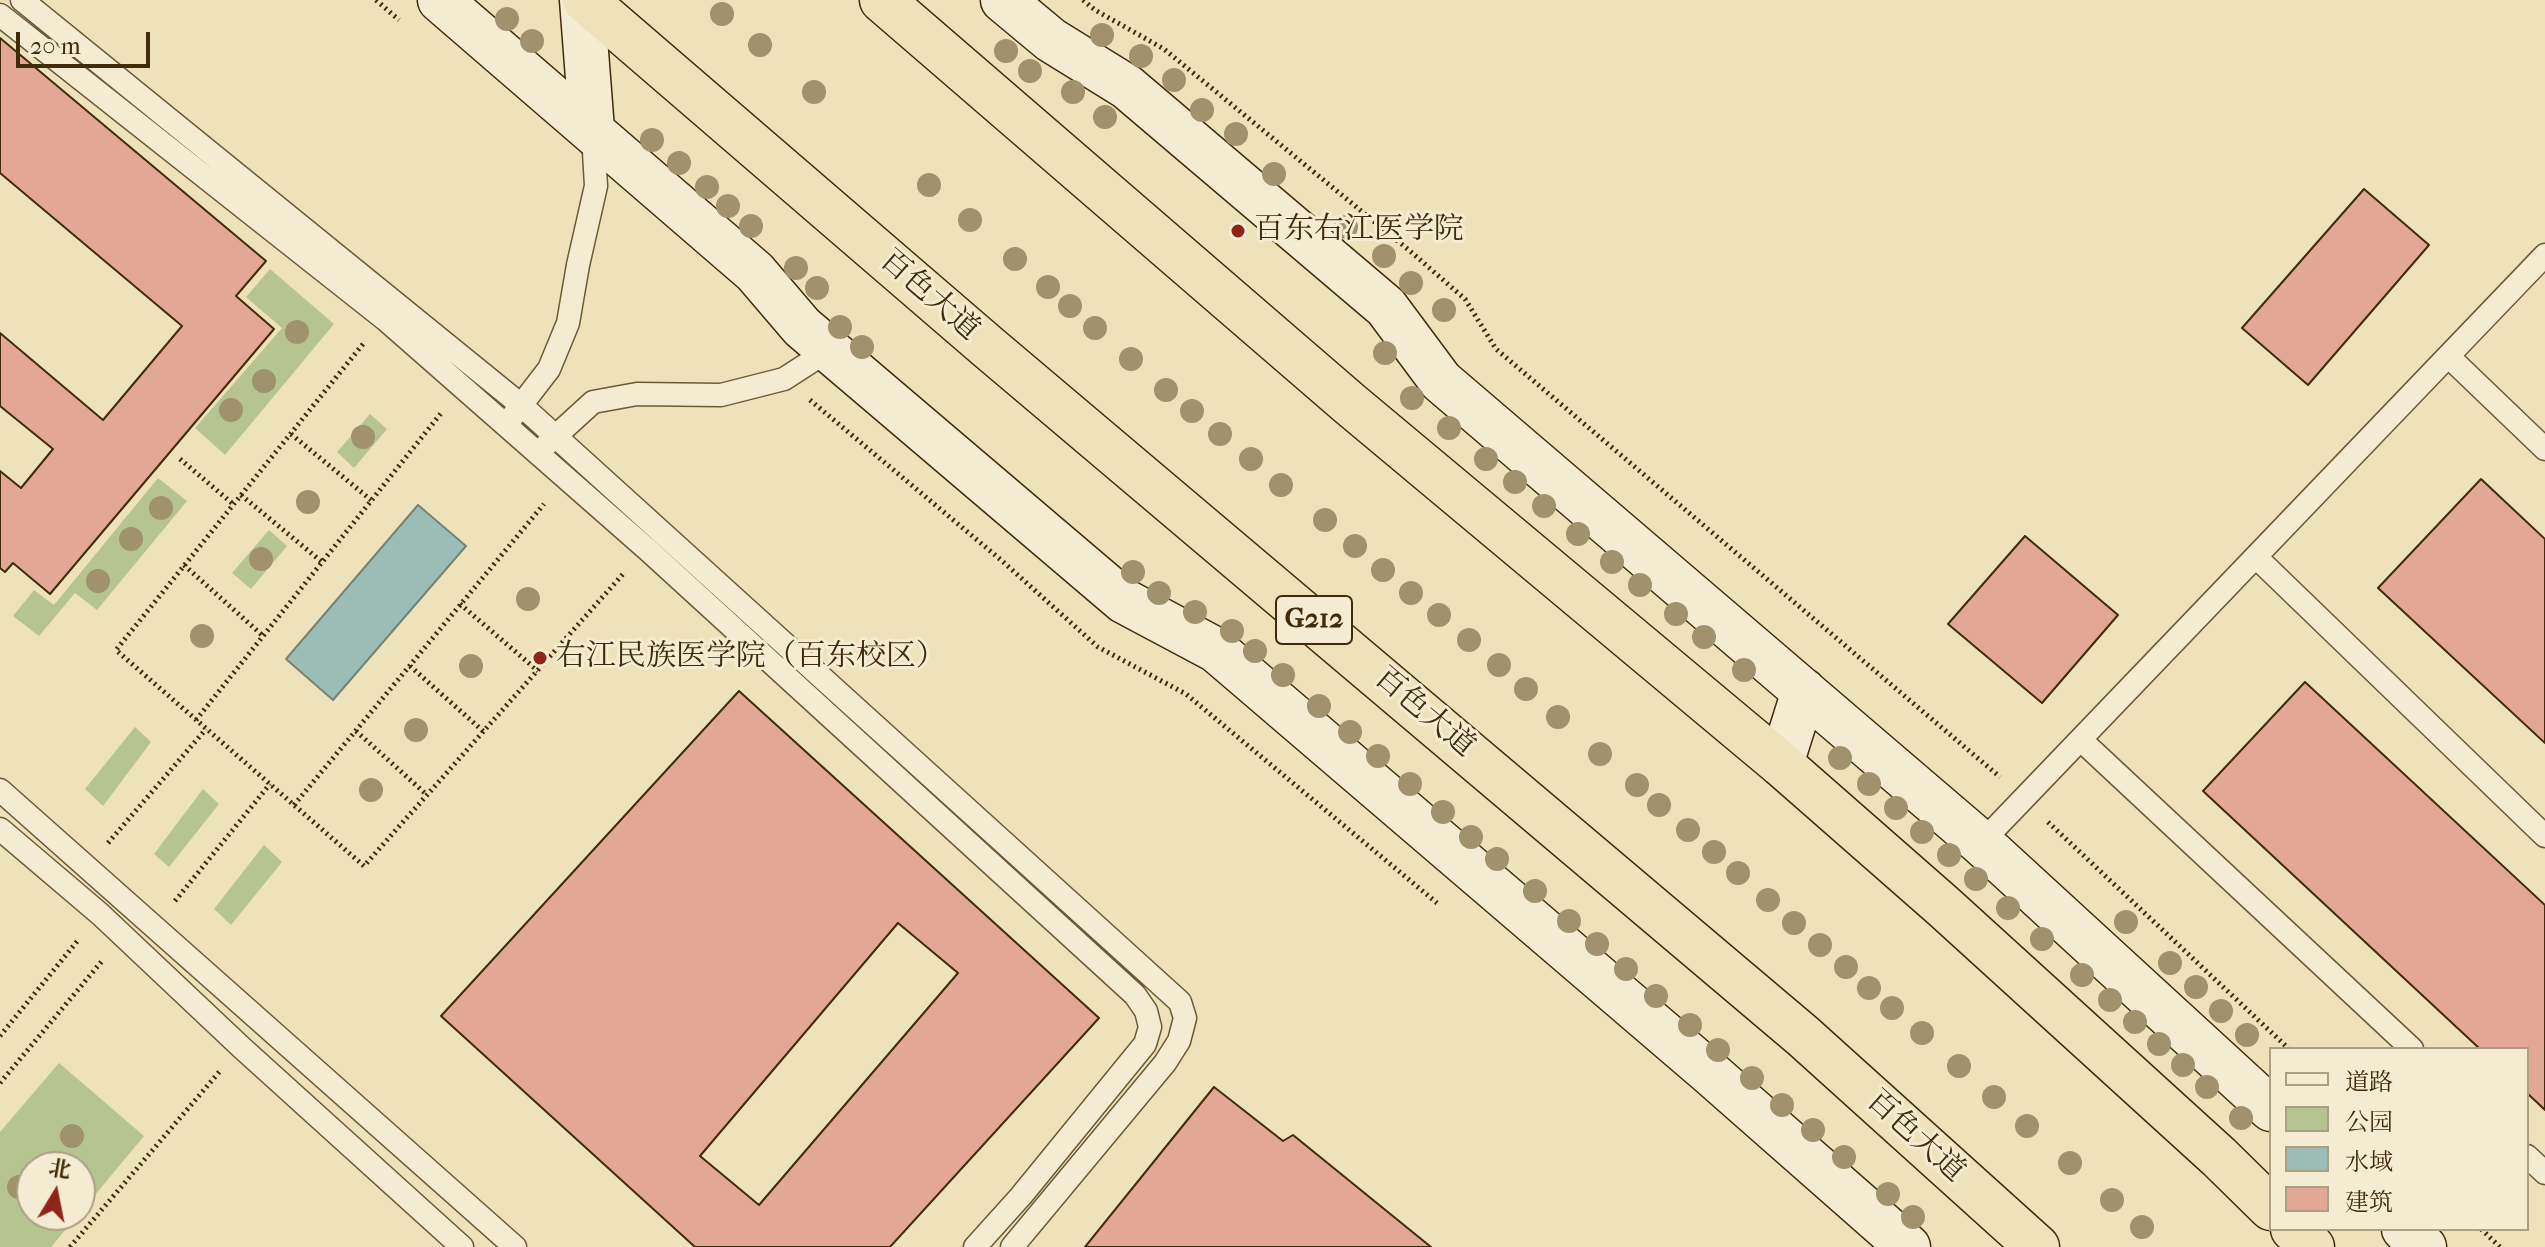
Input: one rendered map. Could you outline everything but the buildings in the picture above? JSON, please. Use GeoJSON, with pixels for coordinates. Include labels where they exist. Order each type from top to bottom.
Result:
{"type":"FeatureCollection","features":[{"type":"Feature","properties":{"kind":"highway","name":"百色大道"},"geometry":{"type":"LineString","coordinates":[[584,0],[1803,1036],[2037,1247]]}},
{"type":"Feature","properties":{"kind":"highway"},"geometry":{"type":"LineString","coordinates":[[882,0],[1350,404],[1781,764],[1954,916],[2269,1206]]}},
{"type":"Feature","properties":{"kind":"highway"},"geometry":{"type":"LineString","coordinates":[[2295,1231],[2312,1247]]}},
{"type":"Feature","properties":{"kind":"street"},"geometry":{"type":"LineString","coordinates":[[440,0],[755,272],[802,327],[1124,601],[1216,650],[1908,1247]]}},
{"type":"Feature","properties":{"kind":"street"},"geometry":{"type":"LineString","coordinates":[[584,0],[592,130]]}},
{"type":"Feature","properties":{"kind":"street"},"geometry":{"type":"LineString","coordinates":[[1003,0],[1051,40],[1127,87],[1386,307],[1441,381],[1981,843],[2269,1107]]}},
{"type":"Feature","properties":{"kind":"street"},"geometry":{"type":"LineString","coordinates":[[1781,764],[1804,691]]}},
{"type":"Feature","properties":{"kind":"street"},"geometry":{"type":"LineString","coordinates":[[2406,1231],[2424,1247]]}},
{"type":"Feature","properties":{"kind":"lane"},"geometry":{"type":"LineString","coordinates":[[22,0],[521,405],[1180,1002],[1185,1018],[1179,1041],[1165,1063],[1012,1247]]}},
{"type":"Feature","properties":{"kind":"lane"},"geometry":{"type":"LineString","coordinates":[[0,15],[386,320],[648,550],[1135,995],[1146,1011],[1150,1027],[1145,1044],[1021,1196],[975,1247]]}},
{"type":"Feature","properties":{"kind":"lane"},"geometry":{"type":"LineString","coordinates":[[507,425],[549,369],[568,323],[596,186],[592,130]]}},
{"type":"Feature","properties":{"kind":"lane"},"geometry":{"type":"LineString","coordinates":[[1981,843],[2545,255]]}},
{"type":"Feature","properties":{"kind":"lane"},"geometry":{"type":"LineString","coordinates":[[536,451],[556,437],[593,402],[637,394],[721,395],[784,379],[829,350]]}},
{"type":"Feature","properties":{"kind":"lane"},"geometry":{"type":"LineString","coordinates":[[2448,356],[2545,449]]}},
{"type":"Feature","properties":{"kind":"lane"},"geometry":{"type":"LineString","coordinates":[[2256,557],[2545,836]]}},
{"type":"Feature","properties":{"kind":"lane"},"geometry":{"type":"LineString","coordinates":[[2082,741],[2410,1047]]}},
{"type":"Feature","properties":{"kind":"lane"},"geometry":{"type":"LineString","coordinates":[[0,790],[515,1247]]}},
{"type":"Feature","properties":{"kind":"lane"},"geometry":{"type":"LineString","coordinates":[[0,829],[100,914],[241,1047],[462,1247]]}},
{"type":"Feature","properties":{"kind":"lane"},"geometry":{"type":"LineString","coordinates":[[2529,1158],[2545,1173]]}},
{"type":"Feature","properties":{"kind":"path"},"geometry":{"type":"LineString","coordinates":[[1083,0],[1164,49],[1410,251],[1465,299],[1496,349],[2025,799],[2287,1047]]}},
{"type":"Feature","properties":{"kind":"path"},"geometry":{"type":"LineString","coordinates":[[386,320],[370,335],[116,650],[364,866],[633,562],[648,550]]}},
{"type":"Feature","properties":{"kind":"path"},"geometry":{"type":"LineString","coordinates":[[196,720],[449,403],[465,389]]}},
{"type":"Feature","properties":{"kind":"path"},"geometry":{"type":"LineString","coordinates":[[291,434],[371,500]]}},
{"type":"Feature","properties":{"kind":"path"},"geometry":{"type":"LineString","coordinates":[[180,459],[233,504]]}},
{"type":"Feature","properties":{"kind":"path"},"geometry":{"type":"LineString","coordinates":[[294,805],[566,478]]}},
{"type":"Feature","properties":{"kind":"path"},"geometry":{"type":"LineString","coordinates":[[241,495],[322,562]]}},
{"type":"Feature","properties":{"kind":"path"},"geometry":{"type":"LineString","coordinates":[[184,565],[263,636]]}},
{"type":"Feature","properties":{"kind":"path"},"geometry":{"type":"LineString","coordinates":[[460,604],[538,671]]}},
{"type":"Feature","properties":{"kind":"path"},"geometry":{"type":"LineString","coordinates":[[410,666],[484,732]]}},
{"type":"Feature","properties":{"kind":"path"},"geometry":{"type":"LineString","coordinates":[[88,867],[206,729]]}},
{"type":"Feature","properties":{"kind":"path"},"geometry":{"type":"LineString","coordinates":[[356,731],[427,795]]}},
{"type":"Feature","properties":{"kind":"path"},"geometry":{"type":"LineString","coordinates":[[155,927],[270,784]]}},
{"type":"Feature","properties":{"kind":"path"},"geometry":{"type":"LineString","coordinates":[[0,1036],[100,914]]}},
{"type":"Feature","properties":{"kind":"path"},"geometry":{"type":"LineString","coordinates":[[0,1083],[123,935]]}},
{"type":"Feature","properties":{"kind":"path"},"geometry":{"type":"LineString","coordinates":[[70,1247],[241,1047]]}},
{"type":"Feature","properties":{"kind":"path"},"geometry":{"type":"LineString","coordinates":[[2483,1231],[2500,1247]]}},
{"type":"Feature","properties":{"kind":"green space"},"geometry":{"type":"Polygon","coordinates":[[[270,269],[334,324],[225,455],[195,428],[282,328],[246,297],[270,269]]]}},
{"type":"Feature","properties":{"kind":"green space"},"geometry":{"type":"Polygon","coordinates":[[[370,414],[387,429],[354,468],[337,452],[370,414]]]}},
{"type":"Feature","properties":{"kind":"green space"},"geometry":{"type":"Polygon","coordinates":[[[158,478],[187,501],[97,610],[75,593],[39,636],[13,616],[34,590],[54,605],[158,478]]]}},
{"type":"Feature","properties":{"kind":"green space"},"geometry":{"type":"Polygon","coordinates":[[[269,530],[287,546],[251,589],[232,573],[269,530]]]}},
{"type":"Feature","properties":{"kind":"green space"},"geometry":{"type":"Polygon","coordinates":[[[135,727],[151,742],[103,806],[85,789],[135,727]]]}},
{"type":"Feature","properties":{"kind":"green space"},"geometry":{"type":"Polygon","coordinates":[[[203,789],[219,804],[169,867],[154,854],[203,789]]]}},
{"type":"Feature","properties":{"kind":"green space"},"geometry":{"type":"Polygon","coordinates":[[[264,845],[282,862],[231,925],[214,909],[264,845]]]}},
{"type":"Feature","properties":{"kind":"green space"},"geometry":{"type":"Polygon","coordinates":[[[59,1063],[144,1136],[96,1194],[96,1151],[16,1151],[16,1231],[64,1231],[51,1247],[0,1247],[0,1132],[59,1063]]]}},
{"type":"Feature","properties":{"kind":"water"},"geometry":{"type":"Polygon","coordinates":[[[418,505],[466,546],[333,700],[286,659],[418,505]]]}},
{"type":"Feature","properties":{"kind":"place","name":"百东右江医学院"},"geometry":{"type":"Point","coordinates":[1238,231]}},
{"type":"Feature","properties":{"kind":"place","name":"右江民族医学院（百东校区）"},"geometry":{"type":"Point","coordinates":[540,658]}}]}
